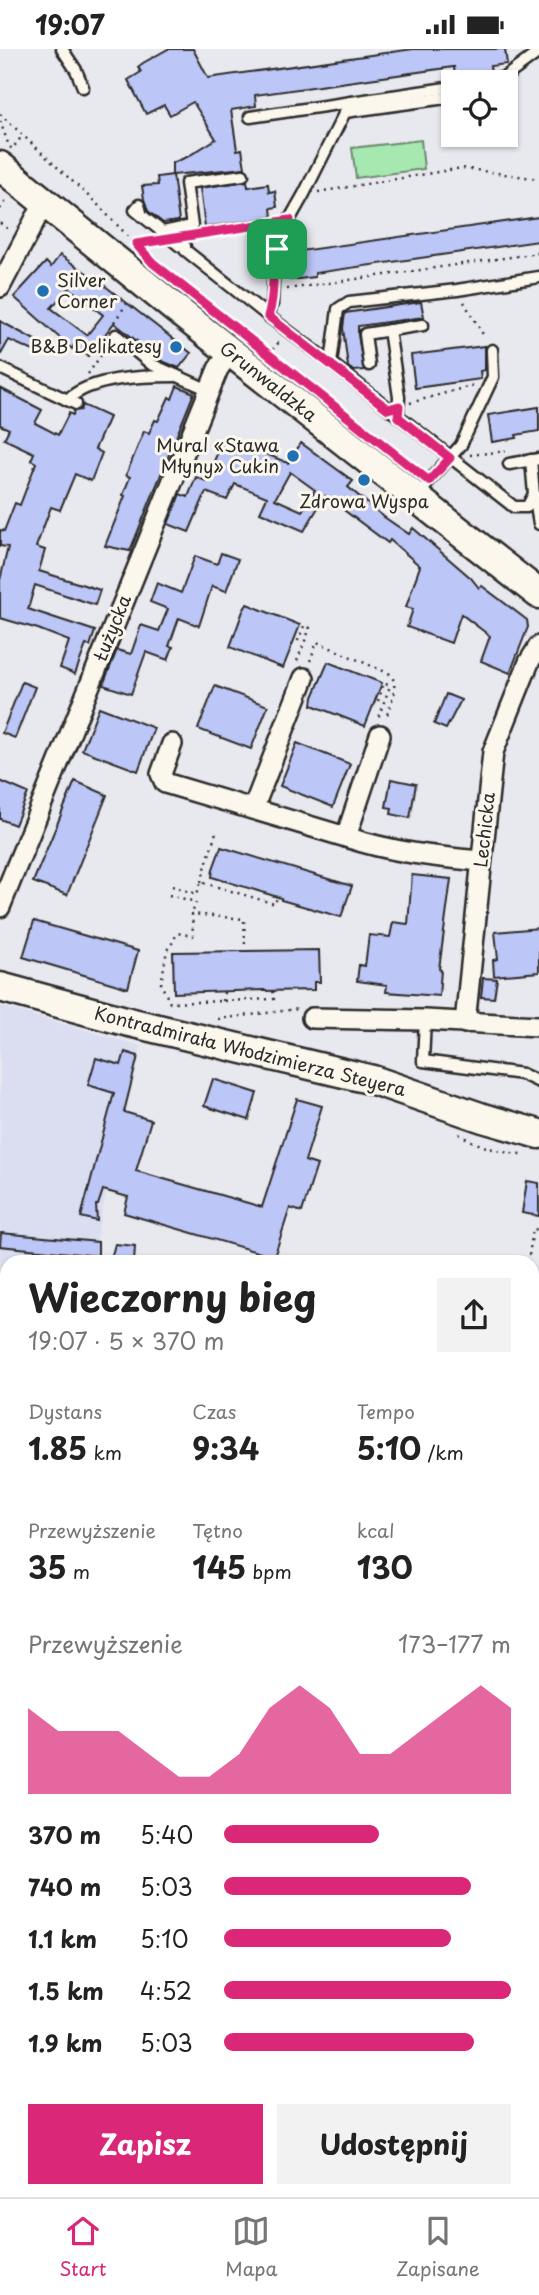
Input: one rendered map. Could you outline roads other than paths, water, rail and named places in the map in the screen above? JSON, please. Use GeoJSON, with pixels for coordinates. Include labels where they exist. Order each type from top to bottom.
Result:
{"type":"FeatureCollection","features":[{"type":"Feature","properties":{"kind":"street","name":"Grunwaldzka"},"geometry":{"type":"LineString","coordinates":[[0,166],[230,352],[539,594]]}},
{"type":"Feature","properties":{"kind":"street"},"geometry":{"type":"LineString","coordinates":[[0,287],[45,205]]}},
{"type":"Feature","properties":{"kind":"street","name":"Łużycka"},"geometry":{"type":"LineString","coordinates":[[0,907],[209,390],[218,369],[230,352]]}},
{"type":"Feature","properties":{"kind":"street","name":"Lechicka"},"geometry":{"type":"LineString","coordinates":[[464,1023],[493,752],[529,662],[539,646]]}},
{"type":"Feature","properties":{"kind":"street"},"geometry":{"type":"LineString","coordinates":[[253,809],[304,676]]}},
{"type":"Feature","properties":{"kind":"street"},"geometry":{"type":"LineString","coordinates":[[346,837],[380,727]]}},
{"type":"Feature","properties":{"kind":"street"},"geometry":{"type":"LineString","coordinates":[[172,744],[161,774],[165,783],[373,846],[409,854],[481,861]]}},
{"type":"Feature","properties":{"kind":"street","name":"Kontradmirała Włodzimierza Steyera"},"geometry":{"type":"LineString","coordinates":[[0,987],[129,1023],[373,1080],[483,1118],[539,1134]]}},
{"type":"Feature","properties":{"kind":"street"},"geometry":{"type":"LineString","coordinates":[[312,1018],[539,1026]]}},
{"type":"Feature","properties":{"kind":"lane"},"geometry":{"type":"LineString","coordinates":[[62,49],[83,87]]}},
{"type":"Feature","properties":{"kind":"lane"},"geometry":{"type":"LineString","coordinates":[[515,70],[539,52]]}},
{"type":"Feature","properties":{"kind":"lane"},"geometry":{"type":"LineString","coordinates":[[250,117],[441,89]]}},
{"type":"Feature","properties":{"kind":"lane"},"geometry":{"type":"LineString","coordinates":[[345,112],[441,99]]}},
{"type":"Feature","properties":{"kind":"lane"},"geometry":{"type":"LineString","coordinates":[[268,316],[272,305],[278,240],[350,102]]}},
{"type":"Feature","properties":{"kind":"lane"},"geometry":{"type":"LineString","coordinates":[[167,235],[192,226],[186,183],[243,175]]}},
{"type":"Feature","properties":{"kind":"lane"},"geometry":{"type":"LineString","coordinates":[[142,216],[180,246],[184,246],[268,316],[398,411],[450,458],[514,507],[527,507],[534,494]]}},
{"type":"Feature","properties":{"kind":"lane"},"geometry":{"type":"LineString","coordinates":[[331,363],[338,309],[349,302],[457,290],[539,277]]}},
{"type":"Feature","properties":{"kind":"lane"},"geometry":{"type":"LineString","coordinates":[[369,365],[365,334],[423,325]]}},
{"type":"Feature","properties":{"kind":"lane"},"geometry":{"type":"LineString","coordinates":[[389,330],[399,397],[398,411]]}},
{"type":"Feature","properties":{"kind":"lane"},"geometry":{"type":"LineString","coordinates":[[112,334],[151,364],[209,390]]}},
{"type":"Feature","properties":{"kind":"lane"},"geometry":{"type":"LineString","coordinates":[[418,499],[429,481],[461,445],[491,380],[492,350]]}},
{"type":"Feature","properties":{"kind":"lane"},"geometry":{"type":"LineString","coordinates":[[0,368],[72,399],[92,384],[141,376],[176,376]]}},
{"type":"Feature","properties":{"kind":"lane"},"geometry":{"type":"LineString","coordinates":[[509,464],[535,460],[534,494],[539,524]]}},
{"type":"Feature","properties":{"kind":"lane"},"geometry":{"type":"LineString","coordinates":[[425,1020],[422,1061],[522,1074],[539,1082]]}},
{"type":"Feature","properties":{"kind":"place","name":"Silver Corner"},"geometry":{"type":"Point","coordinates":[43,291]}},
{"type":"Feature","properties":{"kind":"place","name":"B&B Delikatesy"},"geometry":{"type":"Point","coordinates":[176,347]}},
{"type":"Feature","properties":{"kind":"place","name":"Mural «Stawa Młyny» Cukin"},"geometry":{"type":"Point","coordinates":[293,456]}},
{"type":"Feature","properties":{"kind":"place","name":"Zdrowa Wyspa"},"geometry":{"type":"Point","coordinates":[364,480]}}]}
